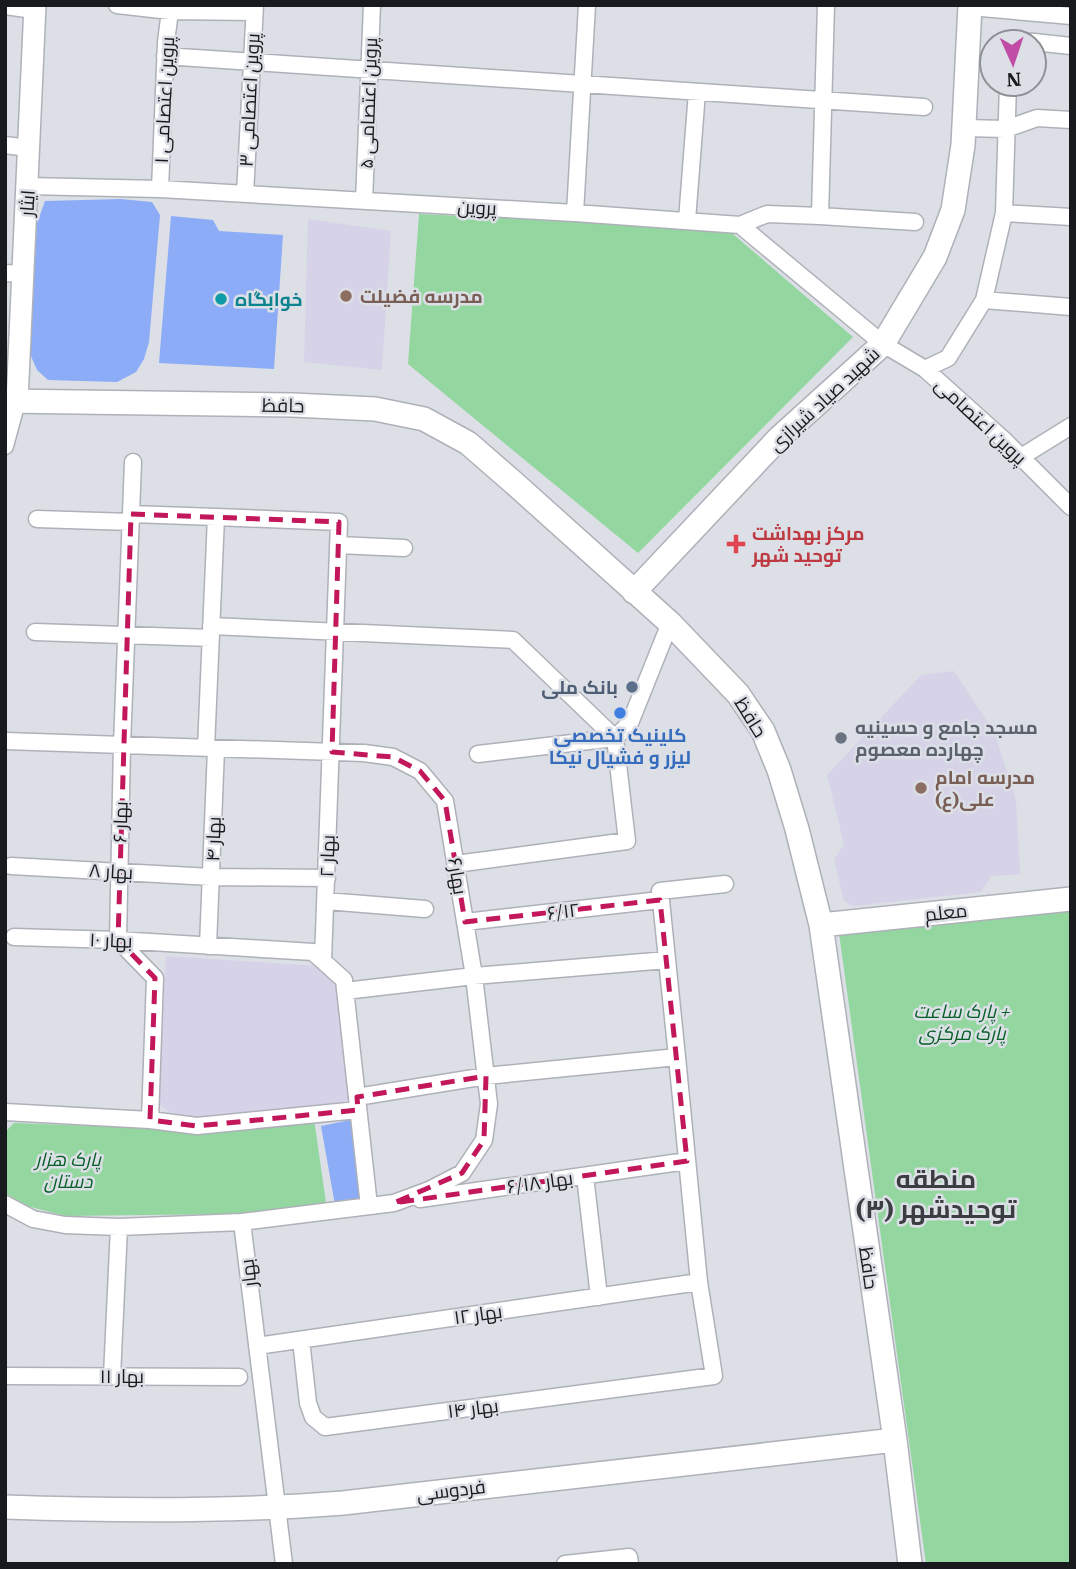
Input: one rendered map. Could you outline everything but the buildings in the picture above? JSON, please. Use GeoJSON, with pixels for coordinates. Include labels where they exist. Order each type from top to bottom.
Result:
{"type":"FeatureCollection","features":[{"type":"Feature","properties":{"kind":"main road","name":"شهید صیاد شیرازی"},"geometry":{"type":"LineString","coordinates":[[634,592],[779,438],[883,344],[935,257],[953,210],[964,128],[970,6]]}},
{"type":"Feature","properties":{"kind":"main road","name":"حافظ"},"geometry":{"type":"LineString","coordinates":[[11,402],[307,406],[375,409],[424,419],[468,443],[670,622],[738,694],[763,731],[779,770],[821,925],[837,1053],[895,1440],[910,1564]]}},
{"type":"Feature","properties":{"kind":"main road","name":"معلم"},"geometry":{"type":"LineString","coordinates":[[821,925],[1071,899]]}},
{"type":"Feature","properties":{"kind":"main road","name":"فردوسی"},"geometry":{"type":"LineString","coordinates":[[5,1507],[130,1511],[277,1508],[343,1503],[895,1440]]}},
{"type":"Feature","properties":{"kind":"street"},"geometry":{"type":"LineString","coordinates":[[117,5],[170,11],[254,9]]}},
{"type":"Feature","properties":{"kind":"street","name":"پروین اعتصامی ۵"},"geometry":{"type":"LineString","coordinates":[[364,201],[373,5]]}},
{"type":"Feature","properties":{"kind":"street"},"geometry":{"type":"LineString","coordinates":[[575,213],[587,5]]}},
{"type":"Feature","properties":{"kind":"street"},"geometry":{"type":"LineString","coordinates":[[820,216],[826,5]]}},
{"type":"Feature","properties":{"kind":"street"},"geometry":{"type":"LineString","coordinates":[[5,6],[34,8]]}},
{"type":"Feature","properties":{"kind":"street"},"geometry":{"type":"LineString","coordinates":[[970,6],[1071,16]]}},
{"type":"Feature","properties":{"kind":"street","name":"ایثار"},"geometry":{"type":"LineString","coordinates":[[11,402],[13,274],[28,186],[27,148],[34,8]]}},
{"type":"Feature","properties":{"kind":"street","name":"پروین اعتصامی ۳"},"geometry":{"type":"LineString","coordinates":[[244,194],[254,9]]}},
{"type":"Feature","properties":{"kind":"street","name":"پروین اعتصامی ۱"},"geometry":{"type":"LineString","coordinates":[[160,189],[165,56],[170,11]]}},
{"type":"Feature","properties":{"kind":"street"},"geometry":{"type":"LineString","coordinates":[[1048,44],[1071,46]]}},
{"type":"Feature","properties":{"kind":"street"},"geometry":{"type":"LineString","coordinates":[[165,56],[924,107]]}},
{"type":"Feature","properties":{"kind":"street"},"geometry":{"type":"LineString","coordinates":[[687,220],[697,92]]}},
{"type":"Feature","properties":{"kind":"street"},"geometry":{"type":"LineString","coordinates":[[925,369],[948,358],[984,300],[1004,213],[1007,98]]}},
{"type":"Feature","properties":{"kind":"street"},"geometry":{"type":"LineString","coordinates":[[964,128],[1006,129],[1037,118],[1071,120]]}},
{"type":"Feature","properties":{"kind":"street"},"geometry":{"type":"LineString","coordinates":[[5,145],[27,148]]}},
{"type":"Feature","properties":{"kind":"street","name":"پروین"},"geometry":{"type":"LineString","coordinates":[[28,186],[160,189],[740,225]]}},
{"type":"Feature","properties":{"kind":"street"},"geometry":{"type":"LineString","coordinates":[[1004,213],[1071,217]]}},
{"type":"Feature","properties":{"kind":"street"},"geometry":{"type":"LineString","coordinates":[[883,344],[740,225],[767,214],[915,222]]}},
{"type":"Feature","properties":{"kind":"street"},"geometry":{"type":"LineString","coordinates":[[984,300],[1071,307]]}},
{"type":"Feature","properties":{"kind":"street","name":"پروین اعتصامی"},"geometry":{"type":"LineString","coordinates":[[883,344],[925,369],[1071,507]]}},
{"type":"Feature","properties":{"kind":"street"},"geometry":{"type":"LineString","coordinates":[[5,446],[11,402]]}},
{"type":"Feature","properties":{"kind":"street"},"geometry":{"type":"LineString","coordinates":[[1021,457],[1071,426]]}},
{"type":"Feature","properties":{"kind":"street","name":"بهار ۶"},"geometry":{"type":"LineString","coordinates":[[118,940],[122,745],[134,462]]}},
{"type":"Feature","properties":{"kind":"street"},"geometry":{"type":"LineString","coordinates":[[37,519],[216,517],[339,522],[338,545],[404,548]]}},
{"type":"Feature","properties":{"kind":"street","name":"بهار ۴"},"geometry":{"type":"LineString","coordinates":[[208,946],[211,877],[211,632],[216,517]]}},
{"type":"Feature","properties":{"kind":"street","name":"بهار ۲"},"geometry":{"type":"LineString","coordinates":[[323,960],[338,545]]}},
{"type":"Feature","properties":{"kind":"street"},"geometry":{"type":"LineString","coordinates":[[478,754],[615,738],[630,723],[670,622]]}},
{"type":"Feature","properties":{"kind":"street"},"geometry":{"type":"LineString","coordinates":[[35,632],[127,635],[335,632],[513,640],[615,738],[627,841],[456,864]]}},
{"type":"Feature","properties":{"kind":"street","name":"بهار۶"},"geometry":{"type":"LineString","coordinates":[[5,741],[332,752],[393,757],[420,771],[445,801],[474,976],[486,1076],[489,1104],[484,1140],[462,1172],[429,1190],[394,1203],[242,1222]]}},
{"type":"Feature","properties":{"kind":"street","name":"بهار ۸"},"geometry":{"type":"LineString","coordinates":[[11,866],[211,877],[327,878]]}},
{"type":"Feature","properties":{"kind":"street","name":"۶/۱۲"},"geometry":{"type":"LineString","coordinates":[[465,922],[660,900],[660,891],[725,884]]}},
{"type":"Feature","properties":{"kind":"street"},"geometry":{"type":"LineString","coordinates":[[660,900],[699,1282]]}},
{"type":"Feature","properties":{"kind":"street"},"geometry":{"type":"LineString","coordinates":[[326,901],[425,909]]}},
{"type":"Feature","properties":{"kind":"street","name":"بهار ۱۰"},"geometry":{"type":"LineString","coordinates":[[14,937],[118,940],[313,952],[323,960]]}},
{"type":"Feature","properties":{"kind":"street"},"geometry":{"type":"LineString","coordinates":[[118,940],[155,978],[150,1120]]}},
{"type":"Feature","properties":{"kind":"street"},"geometry":{"type":"LineString","coordinates":[[323,960],[344,980],[369,1206]]}},
{"type":"Feature","properties":{"kind":"street"},"geometry":{"type":"LineString","coordinates":[[345,991],[474,976],[667,960]]}},
{"type":"Feature","properties":{"kind":"street"},"geometry":{"type":"LineString","coordinates":[[5,1112],[150,1120],[197,1126],[357,1103],[486,1076],[677,1057]]}},
{"type":"Feature","properties":{"kind":"street","name":"بهار ۶/۱۸"},"geometry":{"type":"LineString","coordinates":[[394,1203],[687,1161]]}},
{"type":"Feature","properties":{"kind":"street"},"geometry":{"type":"LineString","coordinates":[[585,1176],[599,1297]]}},
{"type":"Feature","properties":{"kind":"street"},"geometry":{"type":"LineString","coordinates":[[5,1204],[33,1219],[65,1225],[119,1227],[242,1222]]}},
{"type":"Feature","properties":{"kind":"street","name":"بهار"},"geometry":{"type":"LineString","coordinates":[[242,1222],[284,1564]]}},
{"type":"Feature","properties":{"kind":"street"},"geometry":{"type":"LineString","coordinates":[[112,1376],[119,1227]]}},
{"type":"Feature","properties":{"kind":"street","name":"بهار ۱۲"},"geometry":{"type":"LineString","coordinates":[[257,1346],[699,1282]]}},
{"type":"Feature","properties":{"kind":"street","name":"بهار ۱۴"},"geometry":{"type":"LineString","coordinates":[[301,1339],[308,1403],[313,1417],[325,1427],[714,1376],[699,1282]]}},
{"type":"Feature","properties":{"kind":"street","name":"بهار ۱۱"},"geometry":{"type":"LineString","coordinates":[[5,1376],[239,1377]]}},
{"type":"Feature","properties":{"kind":"street"},"geometry":{"type":"LineString","coordinates":[[565,1564],[629,1560]]}},
{"type":"Feature","properties":{"kind":"highlighted area"},"geometry":{"type":"Polygon","coordinates":[[[131,514],[339,522],[332,752],[393,757],[420,771],[445,801],[465,922],[660,900],[687,1161],[394,1203],[462,1173],[484,1140],[486,1076],[357,1097],[358,1110],[197,1126],[150,1120],[155,978],[118,940],[131,514]]]}},
{"type":"Feature","properties":{"kind":"shaded area","name":"مدرسه فضیلت"},"geometry":{"type":"Polygon","coordinates":[[[308,219],[391,231],[382,370],[304,362],[308,219]]]}},
{"type":"Feature","properties":{"kind":"shaded area","name":"مدرسه امام علی(ع)"},"geometry":{"type":"Polygon","coordinates":[[[954,671],[994,732],[1016,800],[1020,874],[991,876],[981,892],[853,906],[844,901],[834,860],[844,844],[827,775],[921,675],[954,671]]]}},
{"type":"Feature","properties":{"kind":"shaded area"},"geometry":{"type":"Polygon","coordinates":[[[166,956],[319,966],[338,982],[352,1096],[340,1109],[180,1120],[157,1103],[166,956]]]}},
{"type":"Feature","properties":{"kind":"green space"},"geometry":{"type":"Polygon","coordinates":[[[419,214],[726,228],[853,337],[638,553],[408,364],[419,214]]]}},
{"type":"Feature","properties":{"kind":"green space","name":"پارک ساعت + پارک مرکزی"},"geometry":{"type":"Polygon","coordinates":[[[1071,898],[1071,1564],[926,1564],[838,926],[1071,898]]]}},
{"type":"Feature","properties":{"kind":"green space","name":"پارک هزار دستان"},"geometry":{"type":"Polygon","coordinates":[[[314,1119],[326,1203],[235,1214],[65,1216],[27,1206],[5,1193],[5,1132],[14,1123],[175,1129],[314,1119]]]}},
{"type":"Feature","properties":{"kind":"place","name":"مدرسه فضیلت"},"geometry":{"type":"Point","coordinates":[346,296]}},
{"type":"Feature","properties":{"kind":"place","name":"خوابگاه"},"geometry":{"type":"Point","coordinates":[221,299]}},
{"type":"Feature","properties":{"kind":"place","name":"مرکز بهداشت توحید شهر"},"geometry":{"type":"Point","coordinates":[736,544]}},
{"type":"Feature","properties":{"kind":"place","name":"بانک ملی"},"geometry":{"type":"Point","coordinates":[632,687]}},
{"type":"Feature","properties":{"kind":"place","name":"کلینیک تخصصی لیزر و فشیال نیکا"},"geometry":{"type":"Point","coordinates":[620,713]}},
{"type":"Feature","properties":{"kind":"place","name":"مسجد جامع و حسینیه چهارده معصوم"},"geometry":{"type":"Point","coordinates":[841,738]}},
{"type":"Feature","properties":{"kind":"place","name":"مدرسه امام علی(ع)"},"geometry":{"type":"Point","coordinates":[921,788]}},
{"type":"Feature","properties":{"kind":"district","name":"منطقه توحیدشهر (۳)"},"geometry":{"type":"Point","coordinates":[936,1193]}}]}
